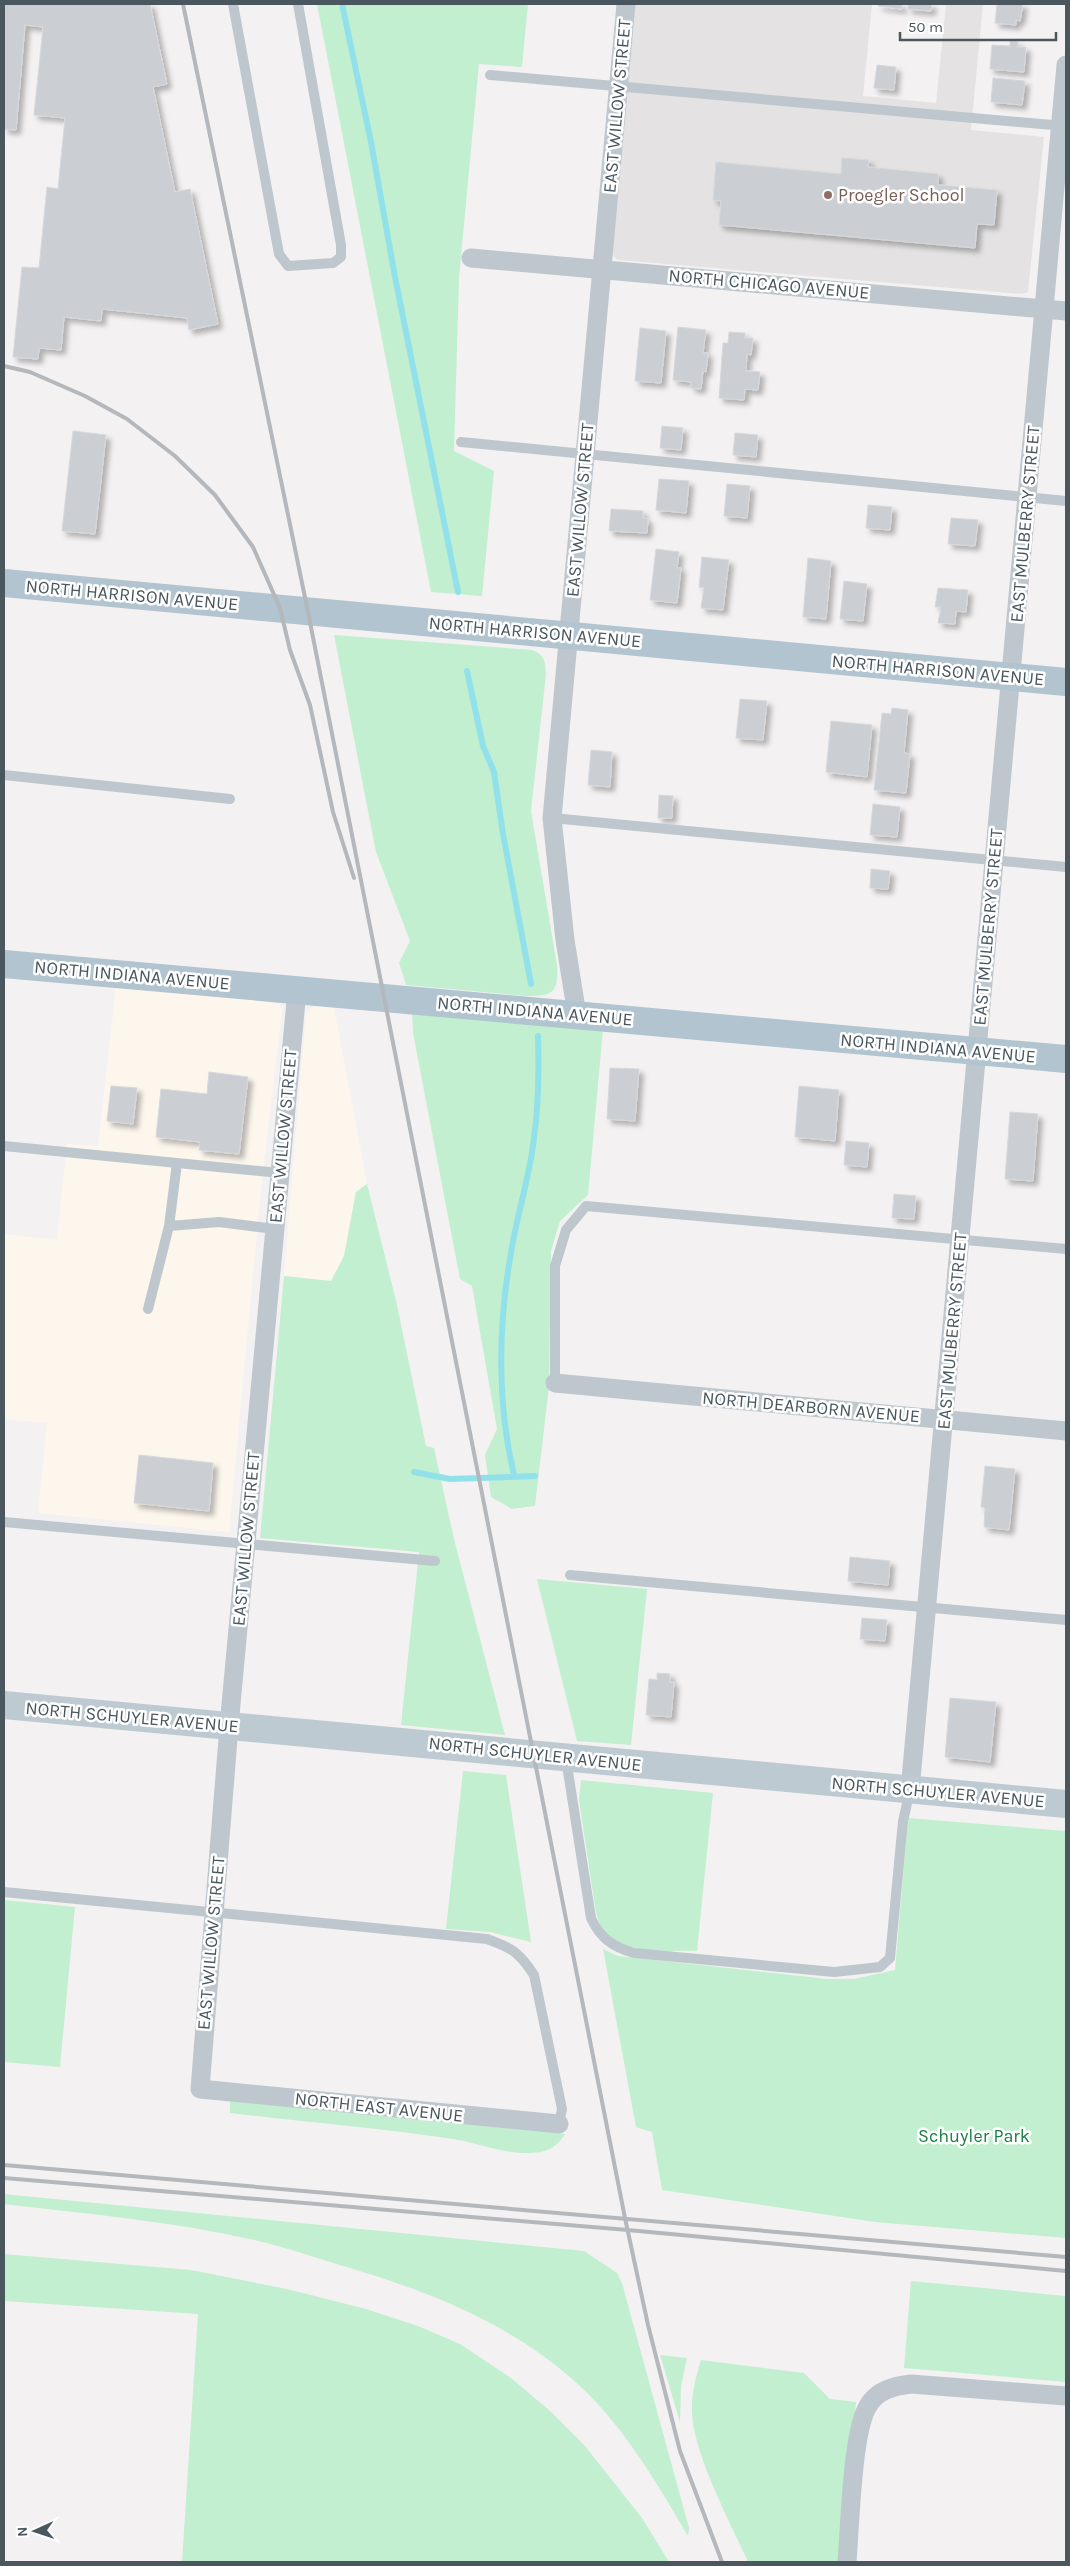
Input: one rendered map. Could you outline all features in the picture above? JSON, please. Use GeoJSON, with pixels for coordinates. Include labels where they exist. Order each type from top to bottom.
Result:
{"type":"FeatureCollection","features":[{"type":"Feature","properties":{"kind":"main road","name":"NORTH HARRISON AVENUE"},"geometry":{"type":"LineString","coordinates":[[4,584],[569,634],[1066,682]]}},
{"type":"Feature","properties":{"kind":"main road","name":"NORTH INDIANA AVENUE"},"geometry":{"type":"LineString","coordinates":[[4,964],[1066,1059]]}},
{"type":"Feature","properties":{"kind":"street","name":"EAST WILLOW STREET"},"geometry":{"type":"LineString","coordinates":[[577,1015],[565,940],[552,818],[626,4]]}},
{"type":"Feature","properties":{"kind":"street","name":"EAST MULBERRY STREET"},"geometry":{"type":"LineString","coordinates":[[910,1790],[1044,309],[1064,126],[1066,65]]}},
{"type":"Feature","properties":{"kind":"street","name":"NORTH CHICAGO AVENUE"},"geometry":{"type":"LineString","coordinates":[[471,258],[1066,311]]}},
{"type":"Feature","properties":{"kind":"street","name":"EAST WILLOW STREET"},"geometry":{"type":"LineString","coordinates":[[200,2089],[229,1726],[297,990]]}},
{"type":"Feature","properties":{"kind":"street","name":"NORTH DEARBORN AVENUE"},"geometry":{"type":"LineString","coordinates":[[555,1383],[1066,1431]]}},
{"type":"Feature","properties":{"kind":"street","name":"NORTH SCHUYLER AVENUE"},"geometry":{"type":"LineString","coordinates":[[4,1706],[1066,1804]]}},
{"type":"Feature","properties":{"kind":"street","name":"NORTH EAST AVENUE"},"geometry":{"type":"LineString","coordinates":[[200,2089],[559,2124]]}},
{"type":"Feature","properties":{"kind":"street"},"geometry":{"type":"LineString","coordinates":[[847,2562],[858,2439],[867,2406],[874,2397],[891,2386],[911,2384],[1066,2396]]}},
{"type":"Feature","properties":{"kind":"lane"},"geometry":{"type":"LineString","coordinates":[[233,4],[279,254],[288,266],[334,263],[341,257],[341,245],[298,4]]}},
{"type":"Feature","properties":{"kind":"lane"},"geometry":{"type":"LineString","coordinates":[[490,75],[1064,126]]}},
{"type":"Feature","properties":{"kind":"lane"},"geometry":{"type":"LineString","coordinates":[[461,442],[1066,501]]}},
{"type":"Feature","properties":{"kind":"lane"},"geometry":{"type":"LineString","coordinates":[[4,775],[230,799]]}},
{"type":"Feature","properties":{"kind":"lane"},"geometry":{"type":"LineString","coordinates":[[552,818],[1066,867]]}},
{"type":"Feature","properties":{"kind":"lane"},"geometry":{"type":"LineString","coordinates":[[4,1146],[280,1173]]}},
{"type":"Feature","properties":{"kind":"lane"},"geometry":{"type":"LineString","coordinates":[[148,1309],[169,1226],[178,1163]]}},
{"type":"Feature","properties":{"kind":"lane"},"geometry":{"type":"LineString","coordinates":[[555,1383],[555,1266],[566,1230],[586,1206],[1066,1249]]}},
{"type":"Feature","properties":{"kind":"lane"},"geometry":{"type":"LineString","coordinates":[[169,1226],[219,1222],[275,1229]]}},
{"type":"Feature","properties":{"kind":"lane"},"geometry":{"type":"LineString","coordinates":[[4,1522],[434,1561]]}},
{"type":"Feature","properties":{"kind":"lane"},"geometry":{"type":"LineString","coordinates":[[570,1574],[1066,1620]]}},
{"type":"Feature","properties":{"kind":"lane"},"geometry":{"type":"LineString","coordinates":[[566,1758],[591,1918],[598,1932],[607,1941],[619,1949],[634,1953],[834,1972],[880,1967],[890,1958],[903,1820],[910,1790]]}},
{"type":"Feature","properties":{"kind":"lane"},"geometry":{"type":"LineString","coordinates":[[4,1892],[487,1939],[510,1947],[523,1958],[534,1975],[562,2109],[559,2124]]}},
{"type":"Feature","properties":{"kind":"shaded area","name":"Proegler School"},"geometry":{"type":"Polygon","coordinates":[[[635,4],[872,4],[863,96],[936,103],[946,4],[983,4],[971,130],[1044,137],[1028,292],[1022,294],[618,260],[615,258],[612,253],[635,4]]]}},
{"type":"Feature","properties":{"kind":"shaded area"},"geometry":{"type":"Polygon","coordinates":[[[116,987],[270,1002],[279,1004],[282,1010],[261,1189],[229,1532],[38,1513],[47,1423],[4,1419],[4,1234],[57,1240],[67,1144],[98,1146],[116,987]]]}},
{"type":"Feature","properties":{"kind":"shaded area"},"geometry":{"type":"Polygon","coordinates":[[[318,1006],[334,1008],[367,1184],[356,1192],[344,1256],[331,1281],[284,1276],[306,1013],[311,1008],[318,1006]]]}},
{"type":"Feature","properties":{"kind":"green space"},"geometry":{"type":"Polygon","coordinates":[[[317,4],[528,4],[522,67],[479,64],[459,278],[454,451],[494,471],[482,596],[431,592],[317,4]]]}},
{"type":"Feature","properties":{"kind":"green space"},"geometry":{"type":"Polygon","coordinates":[[[334,635],[532,650],[540,654],[544,659],[546,674],[531,811],[557,965],[557,982],[555,988],[548,994],[525,996],[406,985],[399,963],[410,941],[376,852],[334,635]]]}},
{"type":"Feature","properties":{"kind":"green space"},"geometry":{"type":"Polygon","coordinates":[[[412,1013],[603,1029],[588,1195],[560,1221],[551,1251],[549,1386],[535,1506],[512,1509],[491,1497],[485,1455],[497,1429],[472,1286],[460,1279],[413,1033],[412,1013]]]}},
{"type":"Feature","properties":{"kind":"green space"},"geometry":{"type":"Polygon","coordinates":[[[367,1184],[397,1305],[426,1446],[434,1448],[454,1539],[505,1735],[401,1725],[419,1552],[260,1538],[284,1276],[331,1281],[344,1256],[356,1192],[367,1184]]]}},
{"type":"Feature","properties":{"kind":"green space"},"geometry":{"type":"Polygon","coordinates":[[[537,1579],[647,1589],[631,1745],[577,1741],[537,1579]]]}},
{"type":"Feature","properties":{"kind":"green space"},"geometry":{"type":"Polygon","coordinates":[[[463,1771],[506,1775],[531,1942],[490,1932],[446,1929],[463,1771]]]}},
{"type":"Feature","properties":{"kind":"green space"},"geometry":{"type":"Polygon","coordinates":[[[581,1780],[713,1793],[697,1951],[660,1951],[635,1948],[623,1945],[604,1931],[596,1913],[579,1800],[581,1780]]]}},
{"type":"Feature","properties":{"kind":"green space","name":"Schuyler Park"},"geometry":{"type":"Polygon","coordinates":[[[908,1818],[1066,1831],[1066,2238],[875,2222],[662,2190],[652,2132],[636,2127],[603,1949],[618,1956],[827,1979],[854,1979],[895,1970],[908,1818]]]}},
{"type":"Feature","properties":{"kind":"green space"},"geometry":{"type":"Polygon","coordinates":[[[4,1900],[75,1907],[60,2067],[4,2062],[4,1900]]]}},
{"type":"Feature","properties":{"kind":"green space"},"geometry":{"type":"Polygon","coordinates":[[[230,2101],[565,2134],[554,2147],[545,2151],[517,2153],[425,2135],[230,2113],[230,2101]]]}},
{"type":"Feature","properties":{"kind":"green space"},"geometry":{"type":"Polygon","coordinates":[[[4,2194],[584,2251],[617,2273],[622,2283],[689,2528],[688,2536],[636,2452],[606,2413],[589,2395],[547,2358],[494,2325],[467,2311],[380,2277],[266,2243],[223,2233],[161,2223],[4,2204],[4,2194]]]}},
{"type":"Feature","properties":{"kind":"green space"},"geometry":{"type":"Polygon","coordinates":[[[4,2254],[191,2270],[287,2289],[366,2309],[418,2326],[460,2344],[511,2378],[550,2411],[585,2446],[642,2518],[669,2562],[182,2562],[198,2314],[4,2301],[4,2254]]]}},
{"type":"Feature","properties":{"kind":"green space"},"geometry":{"type":"Polygon","coordinates":[[[911,2281],[1066,2296],[1066,2382],[904,2368],[911,2281]]]}},
{"type":"Feature","properties":{"kind":"green space"},"geometry":{"type":"Polygon","coordinates":[[[660,2355],[687,2358],[681,2386],[680,2422],[660,2355]]]}},
{"type":"Feature","properties":{"kind":"green space"},"geometry":{"type":"Polygon","coordinates":[[[701,2360],[804,2373],[830,2399],[856,2402],[840,2562],[748,2562],[714,2488],[694,2429],[692,2399],[701,2360]]]}},
{"type":"Feature","properties":{"kind":"building"},"geometry":{"type":"Polygon","coordinates":[[[4,4],[150,4],[167,84],[153,87],[175,192],[190,189],[218,324],[189,330],[187,318],[102,309],[101,321],[64,317],[61,350],[39,348],[38,359],[13,357],[22,267],[39,268],[47,187],[58,189],[65,118],[34,115],[43,27],[25,25],[16,130],[4,129],[4,4]]]}},
{"type":"Feature","properties":{"kind":"building"},"geometry":{"type":"Polygon","coordinates":[[[878,4],[902,4],[902,9],[878,6],[878,4]]]}},
{"type":"Feature","properties":{"kind":"building"},"geometry":{"type":"Polygon","coordinates":[[[908,4],[932,4],[931,11],[908,9],[908,4]]]}},
{"type":"Feature","properties":{"kind":"building"},"geometry":{"type":"Polygon","coordinates":[[[997,4],[1023,4],[1020,21],[1016,20],[1016,25],[995,23],[997,4]]]}},
{"type":"Feature","properties":{"kind":"building"},"geometry":{"type":"Polygon","coordinates":[[[1010,41],[1018,42],[1018,47],[1026,47],[1024,72],[990,69],[992,45],[1010,46],[1010,41]]]}},
{"type":"Feature","properties":{"kind":"building"},"geometry":{"type":"Polygon","coordinates":[[[877,65],[896,67],[894,90],[874,88],[877,65]]]}},
{"type":"Feature","properties":{"kind":"building"},"geometry":{"type":"Polygon","coordinates":[[[993,78],[1025,81],[1022,105],[991,102],[993,78]]]}},
{"type":"Feature","properties":{"kind":"building"},"geometry":{"type":"Polygon","coordinates":[[[842,158],[869,160],[868,167],[938,174],[938,185],[997,190],[994,225],[977,224],[975,248],[719,225],[721,201],[713,200],[716,162],[841,174],[842,158]]]}},
{"type":"Feature","properties":{"kind":"building"},"geometry":{"type":"Polygon","coordinates":[[[678,327],[706,330],[703,353],[708,353],[706,372],[703,371],[701,389],[691,388],[691,382],[673,380],[678,327]]]}},
{"type":"Feature","properties":{"kind":"building"},"geometry":{"type":"Polygon","coordinates":[[[640,328],[666,331],[661,383],[635,381],[640,328]]]}},
{"type":"Feature","properties":{"kind":"building"},"geometry":{"type":"Polygon","coordinates":[[[729,332],[745,333],[745,338],[753,338],[751,355],[747,354],[746,371],[760,372],[758,390],[745,389],[744,400],[719,398],[723,343],[728,343],[729,332]]]}},
{"type":"Feature","properties":{"kind":"building"},"geometry":{"type":"Polygon","coordinates":[[[662,426],[683,428],[681,450],[660,448],[662,426]]]}},
{"type":"Feature","properties":{"kind":"building"},"geometry":{"type":"Polygon","coordinates":[[[73,431],[106,435],[95,534],[62,531],[73,431]]]}},
{"type":"Feature","properties":{"kind":"building"},"geometry":{"type":"Polygon","coordinates":[[[735,433],[758,435],[756,457],[733,455],[735,433]]]}},
{"type":"Feature","properties":{"kind":"building"},"geometry":{"type":"Polygon","coordinates":[[[659,479],[689,481],[686,513],[656,510],[659,479]]]}},
{"type":"Feature","properties":{"kind":"building"},"geometry":{"type":"Polygon","coordinates":[[[727,484],[750,486],[747,518],[724,516],[727,484]]]}},
{"type":"Feature","properties":{"kind":"building"},"geometry":{"type":"Polygon","coordinates":[[[868,505],[892,507],[890,530],[866,528],[868,505]]]}},
{"type":"Feature","properties":{"kind":"building"},"geometry":{"type":"Polygon","coordinates":[[[611,509],[643,511],[643,518],[648,519],[647,533],[609,531],[611,509]]]}},
{"type":"Feature","properties":{"kind":"building"},"geometry":{"type":"Polygon","coordinates":[[[951,518],[978,520],[975,546],[948,544],[951,518]]]}},
{"type":"Feature","properties":{"kind":"building"},"geometry":{"type":"Polygon","coordinates":[[[656,549],[679,552],[677,568],[681,568],[677,603],[650,600],[656,549]]]}},
{"type":"Feature","properties":{"kind":"building"},"geometry":{"type":"Polygon","coordinates":[[[702,557],[729,560],[723,610],[701,608],[704,588],[699,587],[702,557]]]}},
{"type":"Feature","properties":{"kind":"building"},"geometry":{"type":"Polygon","coordinates":[[[808,558],[831,561],[826,619],[803,617],[808,558]]]}},
{"type":"Feature","properties":{"kind":"building"},"geometry":{"type":"Polygon","coordinates":[[[844,581],[867,584],[863,621],[840,619],[844,581]]]}},
{"type":"Feature","properties":{"kind":"building"},"geometry":{"type":"Polygon","coordinates":[[[938,588],[968,590],[966,612],[956,611],[955,624],[938,623],[941,607],[935,607],[938,588]]]}},
{"type":"Feature","properties":{"kind":"building"},"geometry":{"type":"Polygon","coordinates":[[[740,699],[767,701],[763,740],[736,738],[740,699]]]}},
{"type":"Feature","properties":{"kind":"building"},"geometry":{"type":"Polygon","coordinates":[[[892,708],[908,710],[904,753],[910,754],[906,793],[874,790],[882,713],[891,714],[892,708]]]}},
{"type":"Feature","properties":{"kind":"building"},"geometry":{"type":"Polygon","coordinates":[[[831,721],[872,725],[867,777],[826,772],[831,721]]]}},
{"type":"Feature","properties":{"kind":"building"},"geometry":{"type":"Polygon","coordinates":[[[591,750],[612,752],[610,787],[588,785],[591,750]]]}},
{"type":"Feature","properties":{"kind":"building"},"geometry":{"type":"Polygon","coordinates":[[[659,795],[673,796],[672,818],[658,818],[659,795]]]}},
{"type":"Feature","properties":{"kind":"building"},"geometry":{"type":"Polygon","coordinates":[[[873,804],[900,807],[897,837],[870,835],[873,804]]]}},
{"type":"Feature","properties":{"kind":"building"},"geometry":{"type":"Polygon","coordinates":[[[871,869],[890,871],[888,889],[870,888],[871,869]]]}},
{"type":"Feature","properties":{"kind":"building"},"geometry":{"type":"Polygon","coordinates":[[[610,1068],[639,1069],[635,1121],[607,1119],[610,1068]]]}},
{"type":"Feature","properties":{"kind":"building"},"geometry":{"type":"Polygon","coordinates":[[[209,1072],[248,1077],[239,1154],[199,1150],[200,1142],[156,1137],[161,1089],[207,1094],[209,1072]]]}},
{"type":"Feature","properties":{"kind":"building"},"geometry":{"type":"Polygon","coordinates":[[[111,1086],[137,1088],[133,1124],[107,1121],[111,1086]]]}},
{"type":"Feature","properties":{"kind":"building"},"geometry":{"type":"Polygon","coordinates":[[[799,1086],[839,1090],[835,1141],[795,1137],[799,1086]]]}},
{"type":"Feature","properties":{"kind":"building"},"geometry":{"type":"Polygon","coordinates":[[[1010,1112],[1038,1114],[1033,1181],[1005,1179],[1010,1112]]]}},
{"type":"Feature","properties":{"kind":"building"},"geometry":{"type":"Polygon","coordinates":[[[846,1141],[869,1143],[867,1167],[844,1165],[846,1141]]]}},
{"type":"Feature","properties":{"kind":"building"},"geometry":{"type":"Polygon","coordinates":[[[894,1194],[916,1196],[914,1219],[892,1218],[894,1194]]]}},
{"type":"Feature","properties":{"kind":"building"},"geometry":{"type":"Polygon","coordinates":[[[139,1455],[213,1463],[209,1511],[134,1503],[139,1455]]]}},
{"type":"Feature","properties":{"kind":"building"},"geometry":{"type":"Polygon","coordinates":[[[985,1466],[1015,1469],[1009,1530],[984,1527],[985,1508],[981,1507],[985,1466]]]}},
{"type":"Feature","properties":{"kind":"building"},"geometry":{"type":"Polygon","coordinates":[[[850,1557],[890,1561],[888,1585],[848,1581],[850,1557]]]}},
{"type":"Feature","properties":{"kind":"building"},"geometry":{"type":"Polygon","coordinates":[[[862,1618],[887,1620],[885,1641],[860,1639],[862,1618]]]}},
{"type":"Feature","properties":{"kind":"building"},"geometry":{"type":"Polygon","coordinates":[[[657,1673],[670,1674],[670,1682],[674,1682],[671,1717],[646,1715],[649,1679],[657,1680],[657,1673]]]}},
{"type":"Feature","properties":{"kind":"building"},"geometry":{"type":"Polygon","coordinates":[[[950,1698],[996,1702],[990,1762],[945,1757],[950,1698]]]}},
{"type":"Feature","properties":{"kind":"waterway"},"geometry":{"type":"LineString","coordinates":[[342,4],[371,142],[395,277],[458,592]]}},
{"type":"Feature","properties":{"kind":"waterway"},"geometry":{"type":"LineString","coordinates":[[467,671],[483,746],[494,772],[503,834],[531,984]]}},
{"type":"Feature","properties":{"kind":"waterway"},"geometry":{"type":"LineString","coordinates":[[514,1475],[508,1448],[502,1393],[502,1336],[511,1253],[530,1167],[536,1125],[538,1036]]}},
{"type":"Feature","properties":{"kind":"waterway"},"geometry":{"type":"LineString","coordinates":[[414,1472],[450,1479],[535,1476]]}},
{"type":"Feature","properties":{"kind":"railway"},"geometry":{"type":"LineString","coordinates":[[183,4],[308,612],[625,2218],[648,2325],[680,2451],[722,2562]]}},
{"type":"Feature","properties":{"kind":"railway"},"geometry":{"type":"LineString","coordinates":[[4,366],[30,372],[85,396],[127,419],[175,456],[215,495],[253,547],[280,608],[290,650],[310,705],[333,812],[354,878]]}},
{"type":"Feature","properties":{"kind":"railway"},"geometry":{"type":"LineString","coordinates":[[4,2165],[1066,2257]]}},
{"type":"Feature","properties":{"kind":"railway"},"geometry":{"type":"LineString","coordinates":[[4,2178],[628,2230],[1066,2271]]}},
{"type":"Feature","properties":{"kind":"place","name":"Proegler School"},"geometry":{"type":"Point","coordinates":[828,195]}}]}
